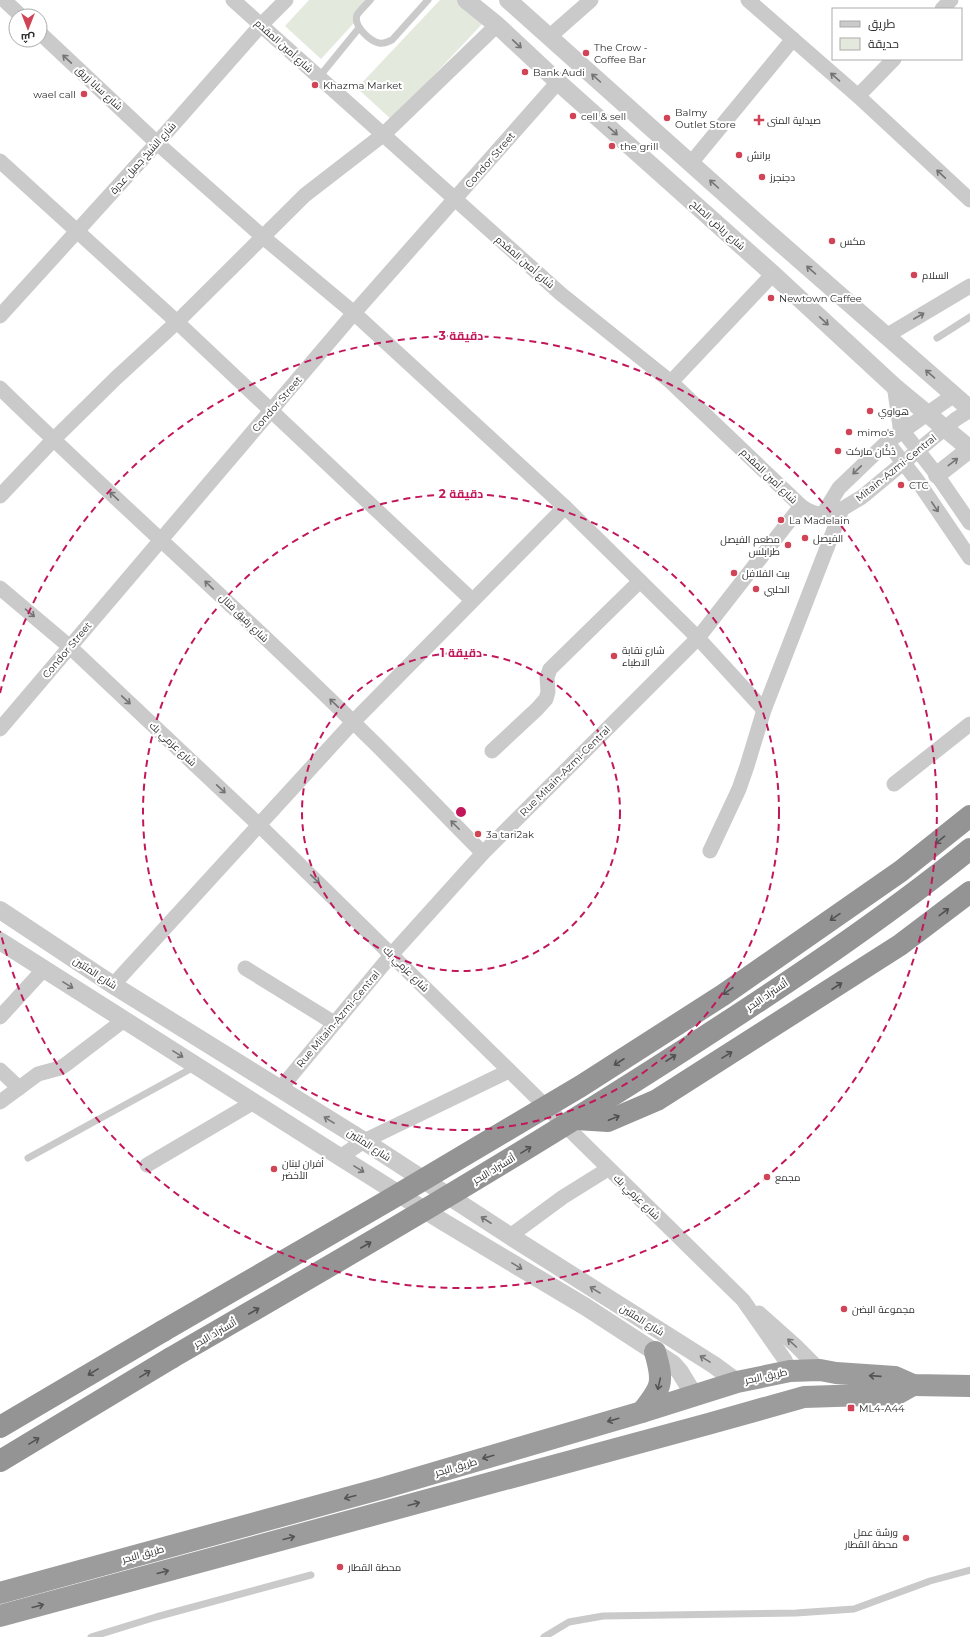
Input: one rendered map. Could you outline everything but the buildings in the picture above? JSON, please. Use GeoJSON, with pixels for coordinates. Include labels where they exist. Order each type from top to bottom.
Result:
{"type":"FeatureCollection","features":[{"type":"Feature","properties":{"kind":"highway"},"geometry":{"type":"LineString","coordinates":[[0,1427],[581,1086],[723,995],[901,871],[970,816]]}},
{"type":"Feature","properties":{"kind":"highway","name":"أتستراد البحر"},"geometry":{"type":"LineString","coordinates":[[0,1461],[171,1358],[398,1227],[576,1119],[733,1018],[828,954],[929,882],[970,849]]}},
{"type":"Feature","properties":{"kind":"highway"},"geometry":{"type":"LineString","coordinates":[[576,1119],[608,1121],[657,1100],[900,946],[970,892]]}},
{"type":"Feature","properties":{"kind":"highway"},"geometry":{"type":"LineString","coordinates":[[642,1412],[660,1385],[660,1371],[655,1352]]}},
{"type":"Feature","properties":{"kind":"highway"},"geometry":{"type":"LineString","coordinates":[[804,1397],[805,1370]]}},
{"type":"Feature","properties":{"kind":"highway","name":"طريق البحر"},"geometry":{"type":"LineString","coordinates":[[0,1593],[383,1488],[642,1412],[737,1382],[805,1370],[895,1377],[913,1385],[970,1386]]}},
{"type":"Feature","properties":{"kind":"highway","name":"طريق البحر"},"geometry":{"type":"LineString","coordinates":[[0,1616],[804,1397],[897,1394],[913,1385]]}},
{"type":"Feature","properties":{"kind":"highway"},"geometry":{"type":"LineString","coordinates":[[694,1395],[708,1424]]}},
{"type":"Feature","properties":{"kind":"highway"},"geometry":{"type":"LineString","coordinates":[[383,1488],[389,1511]]}},
{"type":"Feature","properties":{"kind":"highway"},"geometry":{"type":"LineString","coordinates":[[60,1576],[65,1598]]}},
{"type":"Feature","properties":{"kind":"street"},"geometry":{"type":"LineString","coordinates":[[4,0],[12,8]]}},
{"type":"Feature","properties":{"kind":"street","name":"شارع أمين المقدم"},"geometry":{"type":"LineString","coordinates":[[233,0],[384,134],[454,200],[561,294],[671,382],[801,506],[810,512],[823,514]]}},
{"type":"Feature","properties":{"kind":"street","name":"شارع الشيخ جميل عدرة"},"geometry":{"type":"LineString","coordinates":[[0,316],[157,143],[261,25],[286,0]]}},
{"type":"Feature","properties":{"kind":"street","name":"شارع رياض الصلح"},"geometry":{"type":"LineString","coordinates":[[466,0],[497,25],[558,82],[773,274],[896,388],[970,449]]}},
{"type":"Feature","properties":{"kind":"street"},"geometry":{"type":"LineString","coordinates":[[508,0],[970,409]]}},
{"type":"Feature","properties":{"kind":"street"},"geometry":{"type":"LineString","coordinates":[[549,37],[591,0]]}},
{"type":"Feature","properties":{"kind":"street"},"geometry":{"type":"LineString","coordinates":[[748,0],[858,96],[970,200]]}},
{"type":"Feature","properties":{"kind":"street"},"geometry":{"type":"LineString","coordinates":[[943,8],[951,0]]}},
{"type":"Feature","properties":{"kind":"street"},"geometry":{"type":"LineString","coordinates":[[0,496],[53,440],[116,378],[177,322],[305,195],[384,134],[497,25]]}},
{"type":"Feature","properties":{"kind":"street"},"geometry":{"type":"LineString","coordinates":[[691,163],[792,39]]}},
{"type":"Feature","properties":{"kind":"street","name":"شارع سابا زريق"},"geometry":{"type":"LineString","coordinates":[[48,41],[157,143],[264,237],[354,313],[565,507],[698,638],[764,710]]}},
{"type":"Feature","properties":{"kind":"street"},"geometry":{"type":"LineString","coordinates":[[858,96],[893,60]]}},
{"type":"Feature","properties":{"kind":"street","name":"Condor Street"},"geometry":{"type":"LineString","coordinates":[[0,729],[354,313],[558,82]]}},
{"type":"Feature","properties":{"kind":"street"},"geometry":{"type":"LineString","coordinates":[[0,161],[177,322],[472,600]]}},
{"type":"Feature","properties":{"kind":"street"},"geometry":{"type":"LineString","coordinates":[[671,382],[773,274]]}},
{"type":"Feature","properties":{"kind":"street"},"geometry":{"type":"LineString","coordinates":[[886,336],[970,286]]}},
{"type":"Feature","properties":{"kind":"street","name":"شارع رفيق فتال"},"geometry":{"type":"LineString","coordinates":[[0,388],[53,440],[161,539],[353,722],[483,853]]}},
{"type":"Feature","properties":{"kind":"street"},"geometry":{"type":"LineString","coordinates":[[896,388],[902,430],[937,475],[970,523]]}},
{"type":"Feature","properties":{"kind":"street"},"geometry":{"type":"LineString","coordinates":[[823,514],[839,488],[887,442],[954,394]]}},
{"type":"Feature","properties":{"kind":"street","name":"Mitain-Azmi-Central"},"geometry":{"type":"LineString","coordinates":[[823,514],[842,509],[862,497],[970,409]]}},
{"type":"Feature","properties":{"kind":"street"},"geometry":{"type":"LineString","coordinates":[[887,442],[970,558]]}},
{"type":"Feature","properties":{"kind":"street"},"geometry":{"type":"LineString","coordinates":[[937,475],[970,449]]}},
{"type":"Feature","properties":{"kind":"street","name":"Rue Mitain-Azmi-Central"},"geometry":{"type":"LineString","coordinates":[[280,1089],[392,954],[483,853],[698,638],[801,506]]}},
{"type":"Feature","properties":{"kind":"street"},"geometry":{"type":"LineString","coordinates":[[113,985],[353,722],[565,507]]}},
{"type":"Feature","properties":{"kind":"street"},"geometry":{"type":"LineString","coordinates":[[710,851],[741,784],[764,710],[842,509]]}},
{"type":"Feature","properties":{"kind":"street"},"geometry":{"type":"LineString","coordinates":[[492,751],[546,699],[548,692],[547,677],[550,669],[640,581]]}},
{"type":"Feature","properties":{"kind":"street","name":"شارع عزمي بك"},"geometry":{"type":"LineString","coordinates":[[0,588],[70,647],[259,825],[392,954],[608,1169],[743,1300],[785,1360],[805,1370]]}},
{"type":"Feature","properties":{"kind":"street"},"geometry":{"type":"LineString","coordinates":[[894,784],[970,724]]}},
{"type":"Feature","properties":{"kind":"street","name":"شارع المئتين"},"geometry":{"type":"LineString","coordinates":[[0,910],[113,985],[364,1141],[510,1236],[714,1365],[737,1382]]}},
{"type":"Feature","properties":{"kind":"street","name":"شارع المئتين"},"geometry":{"type":"LineString","coordinates":[[0,941],[340,1157],[442,1221],[586,1307],[655,1352],[676,1368],[694,1395]]}},
{"type":"Feature","properties":{"kind":"street"},"geometry":{"type":"LineString","coordinates":[[245,968],[334,1023]]}},
{"type":"Feature","properties":{"kind":"street"},"geometry":{"type":"LineString","coordinates":[[0,1017],[44,969]]}},
{"type":"Feature","properties":{"kind":"street"},"geometry":{"type":"LineString","coordinates":[[0,1102],[38,1074],[60,1068],[124,1020]]}},
{"type":"Feature","properties":{"kind":"street"},"geometry":{"type":"LineString","coordinates":[[0,1070],[19,1088]]}},
{"type":"Feature","properties":{"kind":"street"},"geometry":{"type":"LineString","coordinates":[[340,1157],[364,1141],[509,1070]]}},
{"type":"Feature","properties":{"kind":"street"},"geometry":{"type":"LineString","coordinates":[[147,1165],[254,1102]]}},
{"type":"Feature","properties":{"kind":"street"},"geometry":{"type":"LineString","coordinates":[[510,1236],[563,1197],[608,1169]]}},
{"type":"Feature","properties":{"kind":"street"},"geometry":{"type":"LineString","coordinates":[[743,1300],[795,1345],[805,1370]]}},
{"type":"Feature","properties":{"kind":"lane"},"geometry":{"type":"LineString","coordinates":[[370,0],[357,15],[356,23],[359,28],[377,43],[385,43],[392,40],[428,0]]}},
{"type":"Feature","properties":{"kind":"lane"},"geometry":{"type":"LineString","coordinates":[[319,77],[359,28]]}},
{"type":"Feature","properties":{"kind":"lane"},"geometry":{"type":"LineString","coordinates":[[937,338],[970,317]]}},
{"type":"Feature","properties":{"kind":"lane"},"geometry":{"type":"LineString","coordinates":[[28,1158],[196,1066]]}},
{"type":"Feature","properties":{"kind":"lane"},"geometry":{"type":"LineString","coordinates":[[544,1637],[569,1622],[603,1616],[796,1613],[854,1609],[930,1582],[970,1570]]}},
{"type":"Feature","properties":{"kind":"lane"},"geometry":{"type":"LineString","coordinates":[[91,1637],[156,1617],[312,1575]]}},
{"type":"Feature","properties":{"kind":"green space"},"geometry":{"type":"Polygon","coordinates":[[[309,0],[375,0],[321,59],[285,26],[309,0]]]}},
{"type":"Feature","properties":{"kind":"green space"},"geometry":{"type":"Polygon","coordinates":[[[440,0],[461,0],[484,22],[392,120],[357,88],[440,0]]]}},
{"type":"Feature","properties":{"kind":"place","name":"The Crow - Coffee Bar"},"geometry":{"type":"Point","coordinates":[586,53]}},
{"type":"Feature","properties":{"kind":"place","name":"Bank Audi"},"geometry":{"type":"Point","coordinates":[525,72]}},
{"type":"Feature","properties":{"kind":"place","name":"Khazma Market"},"geometry":{"type":"Point","coordinates":[315,85]}},
{"type":"Feature","properties":{"kind":"place","name":"wael call"},"geometry":{"type":"Point","coordinates":[84,94]}},
{"type":"Feature","properties":{"kind":"place","name":"cell & sell"},"geometry":{"type":"Point","coordinates":[573,116]}},
{"type":"Feature","properties":{"kind":"place","name":"Balmy Outlet Store"},"geometry":{"type":"Point","coordinates":[667,118]}},
{"type":"Feature","properties":{"kind":"place","name":"صيدلية المنى"},"geometry":{"type":"Point","coordinates":[759,120]}},
{"type":"Feature","properties":{"kind":"place","name":"the grill"},"geometry":{"type":"Point","coordinates":[612,146]}},
{"type":"Feature","properties":{"kind":"place","name":"برانش"},"geometry":{"type":"Point","coordinates":[739,155]}},
{"type":"Feature","properties":{"kind":"place","name":"دجنجرز"},"geometry":{"type":"Point","coordinates":[762,177]}},
{"type":"Feature","properties":{"kind":"place","name":"مكس"},"geometry":{"type":"Point","coordinates":[832,241]}},
{"type":"Feature","properties":{"kind":"place","name":"السلام"},"geometry":{"type":"Point","coordinates":[914,275]}},
{"type":"Feature","properties":{"kind":"place","name":"Newtown Caffee"},"geometry":{"type":"Point","coordinates":[771,298]}},
{"type":"Feature","properties":{"kind":"place","name":"هواوي"},"geometry":{"type":"Point","coordinates":[870,411]}},
{"type":"Feature","properties":{"kind":"place","name":"mimo's"},"geometry":{"type":"Point","coordinates":[849,432]}},
{"type":"Feature","properties":{"kind":"place","name":"دُكَّان ماركت"},"geometry":{"type":"Point","coordinates":[838,451]}},
{"type":"Feature","properties":{"kind":"place","name":"CTC"},"geometry":{"type":"Point","coordinates":[901,485]}},
{"type":"Feature","properties":{"kind":"place","name":"La Madelain"},"geometry":{"type":"Point","coordinates":[781,520]}},
{"type":"Feature","properties":{"kind":"place","name":"الفيصل"},"geometry":{"type":"Point","coordinates":[805,538]}},
{"type":"Feature","properties":{"kind":"place","name":"مطعم الفيصل طرابلس"},"geometry":{"type":"Point","coordinates":[788,545]}},
{"type":"Feature","properties":{"kind":"place","name":"بيت الفلافل"},"geometry":{"type":"Point","coordinates":[734,573]}},
{"type":"Feature","properties":{"kind":"place","name":"الحلبي"},"geometry":{"type":"Point","coordinates":[756,589]}},
{"type":"Feature","properties":{"kind":"place","name":"شارع نقابة الاطباء"},"geometry":{"type":"Point","coordinates":[614,656]}},
{"type":"Feature","properties":{"kind":"place","name":"3a tari2ak"},"geometry":{"type":"Point","coordinates":[478,834]}},
{"type":"Feature","properties":{"kind":"place","name":"أفران لبنان الأخضر"},"geometry":{"type":"Point","coordinates":[274,1169]}},
{"type":"Feature","properties":{"kind":"place","name":"مجمع"},"geometry":{"type":"Point","coordinates":[767,1177]}},
{"type":"Feature","properties":{"kind":"place","name":"مجموعة البضن"},"geometry":{"type":"Point","coordinates":[844,1309]}},
{"type":"Feature","properties":{"kind":"place","name":"ML4-A44"},"geometry":{"type":"Point","coordinates":[851,1408]}},
{"type":"Feature","properties":{"kind":"place","name":"ورشة عمل محطة القطار"},"geometry":{"type":"Point","coordinates":[906,1538]}},
{"type":"Feature","properties":{"kind":"place","name":"محطة القطار"},"geometry":{"type":"Point","coordinates":[340,1567]}}]}
